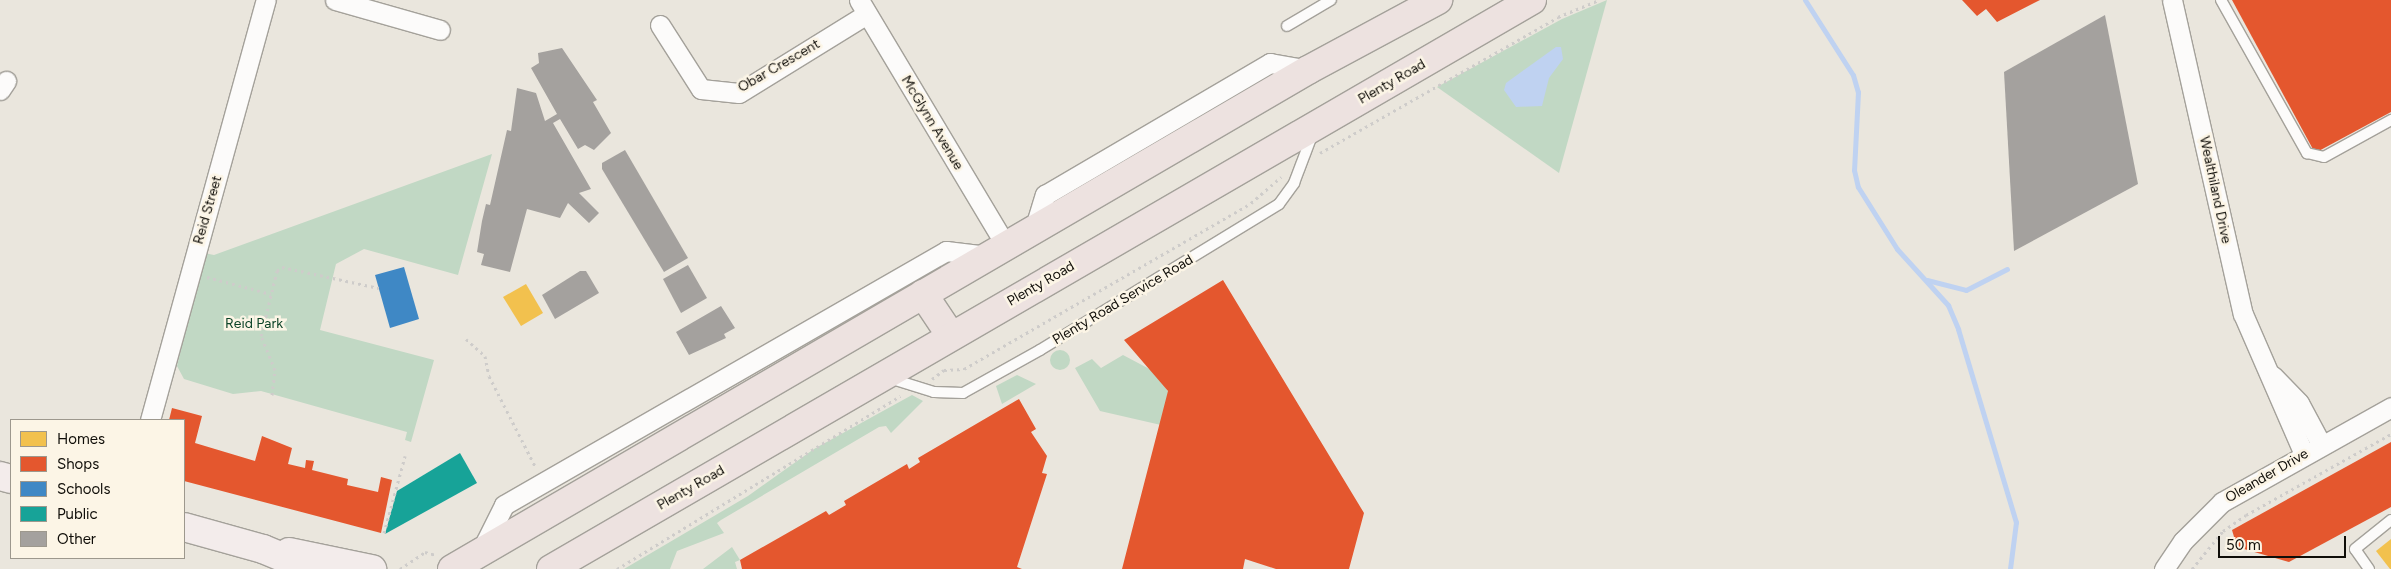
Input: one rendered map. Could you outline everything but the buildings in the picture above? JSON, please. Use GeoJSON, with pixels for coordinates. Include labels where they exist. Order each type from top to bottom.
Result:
{"type":"FeatureCollection","features":[{"type":"Feature","properties":{"kind":"highway"},"geometry":{"type":"LineString","coordinates":[[452,569],[1308,70],[1438,0]]}},
{"type":"Feature","properties":{"kind":"highway","name":"Plenty Road"},"geometry":{"type":"LineString","coordinates":[[551,569],[579,560],[882,376],[1315,128],[1532,0]]}},
{"type":"Feature","properties":{"kind":"highway"},"geometry":{"type":"LineString","coordinates":[[923,294],[951,336]]}},
{"type":"Feature","properties":{"kind":"main road"},"geometry":{"type":"LineString","coordinates":[[185,527],[263,549],[372,569]]}},
{"type":"Feature","properties":{"kind":"main road"},"geometry":{"type":"LineString","coordinates":[[263,549],[311,569]]}},
{"type":"Feature","properties":{"kind":"street","name":"Reid Street"},"geometry":{"type":"LineString","coordinates":[[150,419],[266,0]]}},
{"type":"Feature","properties":{"kind":"street"},"geometry":{"type":"LineString","coordinates":[[335,0],[440,30]]}},
{"type":"Feature","properties":{"kind":"street","name":"Wealthiland Drive"},"geometry":{"type":"LineString","coordinates":[[2172,0],[2236,290],[2272,376],[2282,413],[2304,454]]}},
{"type":"Feature","properties":{"kind":"street","name":"Obar Crescent"},"geometry":{"type":"LineString","coordinates":[[660,25],[701,89],[739,93],[863,7]]}},
{"type":"Feature","properties":{"kind":"street","name":"McGlynn Avenue"},"geometry":{"type":"LineString","coordinates":[[863,7],[997,251]]}},
{"type":"Feature","properties":{"kind":"street"},"geometry":{"type":"LineString","coordinates":[[481,551],[504,505],[946,251],[997,251]]}},
{"type":"Feature","properties":{"kind":"street","name":"Wealthiland Drive"},"geometry":{"type":"LineString","coordinates":[[2272,376],[2299,403],[2321,444]]}},
{"type":"Feature","properties":{"kind":"street"},"geometry":{"type":"LineString","coordinates":[[716,384],[771,383]]}},
{"type":"Feature","properties":{"kind":"street","name":"Oleander Drive"},"geometry":{"type":"LineString","coordinates":[[2164,569],[2183,541],[2222,502],[2321,444],[2391,407]]}},
{"type":"Feature","properties":{"kind":"lane"},"geometry":{"type":"LineString","coordinates":[[1287,26],[1332,0]]}},
{"type":"Feature","properties":{"kind":"lane"},"geometry":{"type":"LineString","coordinates":[[2220,0],[2307,153],[2324,157],[2391,120]]}},
{"type":"Feature","properties":{"kind":"lane","name":"Plenty Road Service Road"},"geometry":{"type":"LineString","coordinates":[[882,376],[934,392],[954,394],[972,388],[1279,204],[1294,183],[1315,128]]}},
{"type":"Feature","properties":{"kind":"lane"},"geometry":{"type":"LineString","coordinates":[[2368,569],[2354,549],[2391,520]]}},
{"type":"Feature","properties":{"kind":"path"},"geometry":{"type":"LineString","coordinates":[[1314,156],[1558,17],[1599,0]]}},
{"type":"Feature","properties":{"kind":"path"},"geometry":{"type":"LineString","coordinates":[[929,381],[944,370],[964,369],[1251,203],[1288,172]]}},
{"type":"Feature","properties":{"kind":"path"},"geometry":{"type":"LineString","coordinates":[[272,394],[275,370],[261,336],[271,294],[282,267],[379,288]]}},
{"type":"Feature","properties":{"kind":"path"},"geometry":{"type":"LineString","coordinates":[[206,277],[271,294]]}},
{"type":"Feature","properties":{"kind":"path"},"geometry":{"type":"LineString","coordinates":[[466,339],[485,356],[489,376],[536,469]]}},
{"type":"Feature","properties":{"kind":"path"},"geometry":{"type":"LineString","coordinates":[[617,569],[905,392]]}},
{"type":"Feature","properties":{"kind":"path"},"geometry":{"type":"LineString","coordinates":[[2192,569],[2223,531],[2246,515],[2391,434]]}},
{"type":"Feature","properties":{"kind":"path"},"geometry":{"type":"LineString","coordinates":[[384,533],[406,456]]}},
{"type":"Feature","properties":{"kind":"green space"},"geometry":{"type":"Polygon","coordinates":[[[1607,0],[1559,173],[1437,87],[1562,19],[1607,0]]]}},
{"type":"Feature","properties":{"kind":"green space","name":"Reid Park"},"geometry":{"type":"Polygon","coordinates":[[[492,154],[458,275],[364,249],[336,264],[320,330],[434,360],[411,442],[405,440],[407,432],[261,391],[233,394],[184,379],[177,366],[204,253],[214,255],[492,154]]]}},
{"type":"Feature","properties":{"kind":"green space"},"geometry":{"type":"Polygon","coordinates":[[[1060,350],[1067,353],[1070,360],[1067,367],[1060,370],[1053,367],[1050,360],[1053,353],[1060,350]]]}},
{"type":"Feature","properties":{"kind":"green space"},"geometry":{"type":"Polygon","coordinates":[[[1123,355],[1157,373],[1170,395],[1161,425],[1100,411],[1075,368],[1092,359],[1101,368],[1123,355]]]}},
{"type":"Feature","properties":{"kind":"green space"},"geometry":{"type":"Polygon","coordinates":[[[1017,375],[1036,384],[1002,404],[996,386],[1017,375]]]}},
{"type":"Feature","properties":{"kind":"green space"},"geometry":{"type":"Polygon","coordinates":[[[912,395],[923,401],[891,433],[886,426],[879,427],[721,520],[717,523],[724,533],[677,551],[670,569],[624,569],[748,496],[814,449],[912,395]]]}},
{"type":"Feature","properties":{"kind":"green space"},"geometry":{"type":"Polygon","coordinates":[[[732,547],[740,560],[735,562],[737,569],[703,569],[732,547]]]}},
{"type":"Feature","properties":{"kind":"water"},"geometry":{"type":"Polygon","coordinates":[[[1556,47],[1561,47],[1563,59],[1549,78],[1542,106],[1516,107],[1504,90],[1506,83],[1556,47]]]}},
{"type":"Feature","properties":{"kind":"waterway"},"geometry":{"type":"LineString","coordinates":[[1805,0],[1853,75],[1858,92],[1854,170],[1858,187],[1897,249],[1948,305],[1958,329],[2016,522],[2010,569]]}},
{"type":"Feature","properties":{"kind":"waterway"},"geometry":{"type":"LineString","coordinates":[[1927,280],[1966,290],[2007,269]]}}]}
